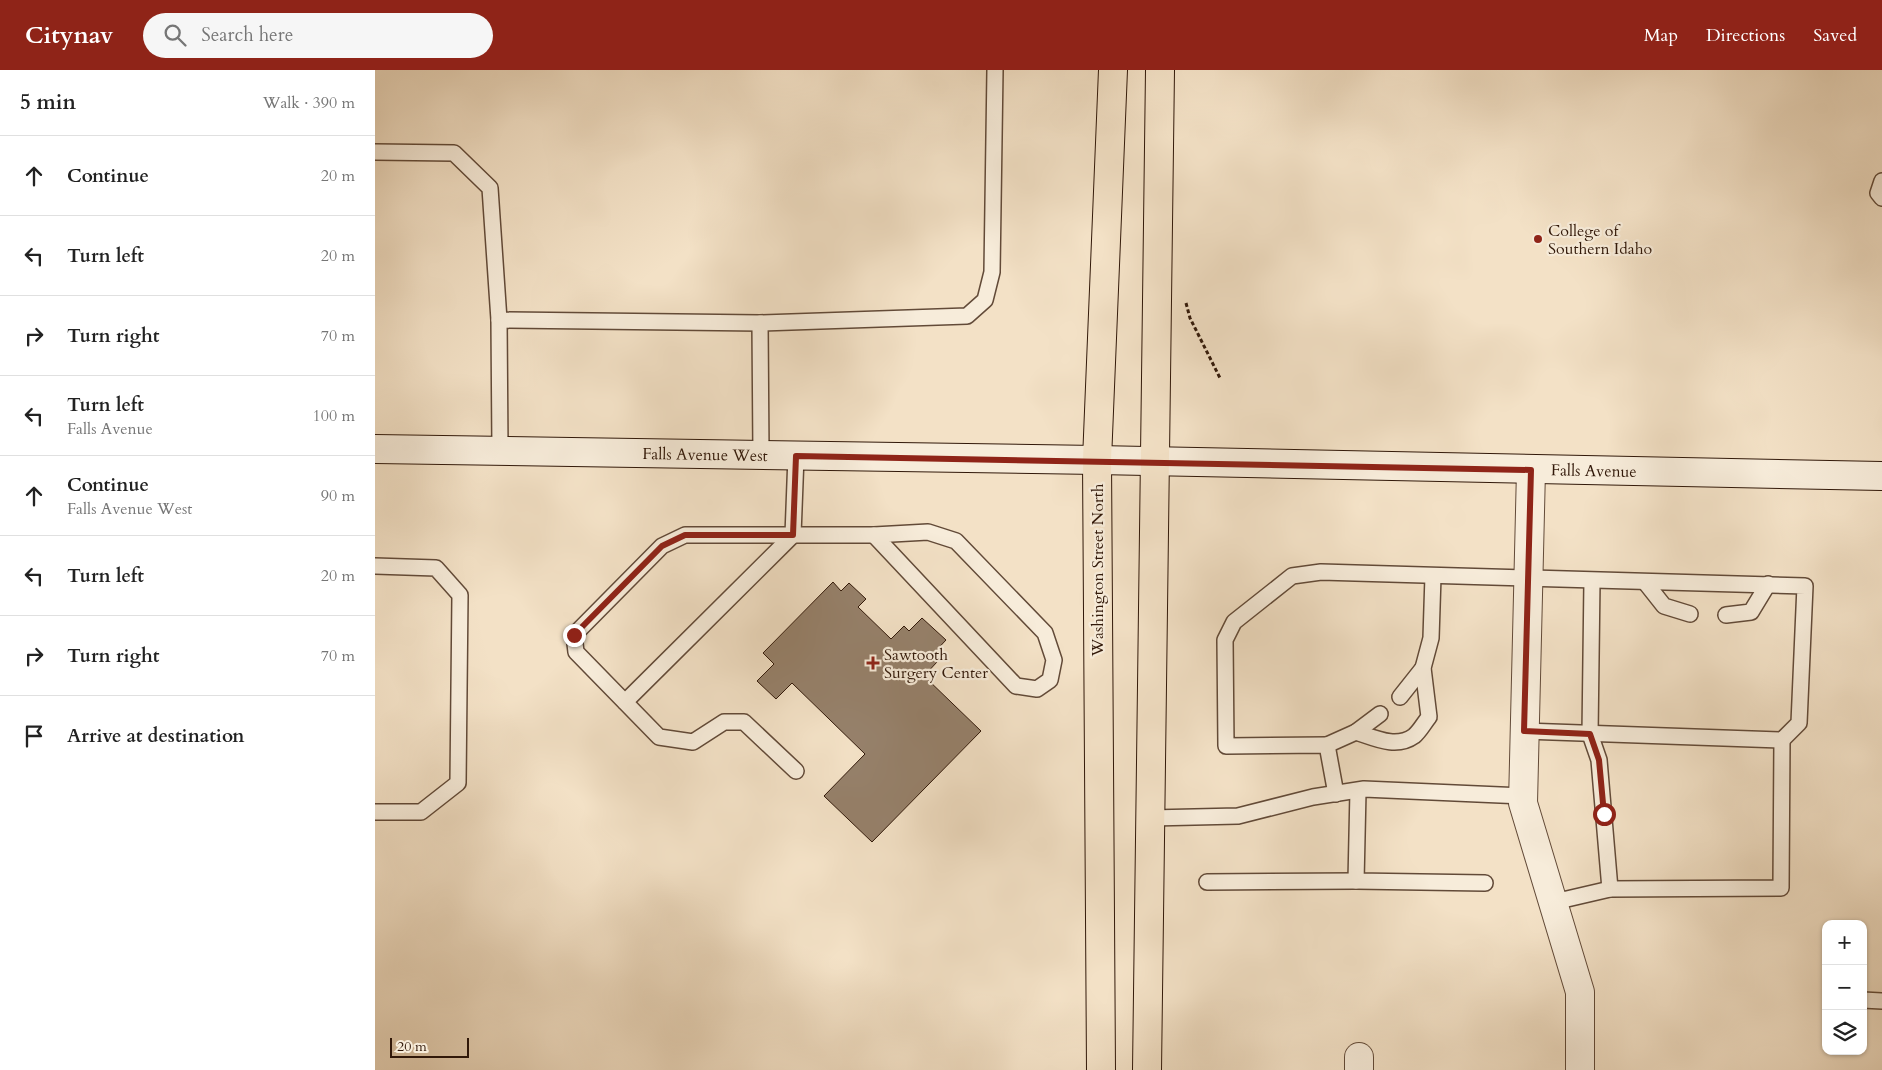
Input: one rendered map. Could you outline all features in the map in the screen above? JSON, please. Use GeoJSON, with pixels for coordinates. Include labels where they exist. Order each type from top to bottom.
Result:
{"type":"FeatureCollection","features":[{"type":"Feature","properties":{"kind":"main road","name":"Washington Street North"},"geometry":{"type":"LineString","coordinates":[[1101,1070],[1097,460],[1113,70]]}},
{"type":"Feature","properties":{"kind":"main road"},"geometry":{"type":"LineString","coordinates":[[1147,1070],[1160,70]]}},
{"type":"Feature","properties":{"kind":"street","name":"Falls Avenue West"},"geometry":{"type":"LineString","coordinates":[[375,449],[1155,462]]}},
{"type":"Feature","properties":{"kind":"street","name":"Falls Avenue"},"geometry":{"type":"LineString","coordinates":[[1155,462],[1882,476]]}},
{"type":"Feature","properties":{"kind":"street"},"geometry":{"type":"LineString","coordinates":[[1531,470],[1523,803],[1580,992],[1579,1070]]}},
{"type":"Feature","properties":{"kind":"lane"},"geometry":{"type":"LineString","coordinates":[[499,320],[760,323],[967,316],[985,300],[992,272],[995,70]]}},
{"type":"Feature","properties":{"kind":"lane"},"geometry":{"type":"LineString","coordinates":[[375,152],[454,153],[490,188],[499,320],[500,450]]}},
{"type":"Feature","properties":{"kind":"lane"},"geometry":{"type":"LineString","coordinates":[[1882,181],[1879,193],[1882,198]]}},
{"type":"Feature","properties":{"kind":"lane"},"geometry":{"type":"LineString","coordinates":[[760,323],[761,455]]}},
{"type":"Feature","properties":{"kind":"lane"},"geometry":{"type":"LineString","coordinates":[[625,702],[793,535],[796,456]]}},
{"type":"Feature","properties":{"kind":"lane"},"geometry":{"type":"LineString","coordinates":[[796,771],[744,722],[724,722],[693,742],[659,737],[576,652],[574,635],[662,546],[685,535],[874,535],[928,532],[956,541],[1045,633],[1054,660],[1049,680],[1037,689],[1016,686],[874,535]]}},
{"type":"Feature","properties":{"kind":"lane"},"geometry":{"type":"LineString","coordinates":[[375,566],[436,568],[460,595],[458,783],[421,812],[375,812]]}},
{"type":"Feature","properties":{"kind":"lane"},"geometry":{"type":"LineString","coordinates":[[1380,714],[1356,732],[1327,745],[1226,746],[1225,640],[1234,622],[1292,576],[1321,572],[1805,586],[1799,723],[1782,740],[1781,888],[1610,889],[1554,902]]}},
{"type":"Feature","properties":{"kind":"lane"},"geometry":{"type":"LineString","coordinates":[[1356,732],[1386,742],[1402,742],[1415,735],[1429,717],[1423,668],[1431,638],[1433,576]]}},
{"type":"Feature","properties":{"kind":"lane"},"geometry":{"type":"LineString","coordinates":[[1592,581],[1590,734],[1599,760],[1610,889]]}},
{"type":"Feature","properties":{"kind":"lane"},"geometry":{"type":"LineString","coordinates":[[1645,582],[1664,606],[1690,614]]}},
{"type":"Feature","properties":{"kind":"lane"},"geometry":{"type":"LineString","coordinates":[[1726,615],[1751,612],[1768,584]]}},
{"type":"Feature","properties":{"kind":"lane"},"geometry":{"type":"LineString","coordinates":[[1400,697],[1423,668]]}},
{"type":"Feature","properties":{"kind":"lane"},"geometry":{"type":"LineString","coordinates":[[1524,731],[1782,740]]}},
{"type":"Feature","properties":{"kind":"lane"},"geometry":{"type":"LineString","coordinates":[[1327,745],[1336,794]]}},
{"type":"Feature","properties":{"kind":"lane"},"geometry":{"type":"LineString","coordinates":[[1151,818],[1238,816],[1313,797],[1364,790],[1523,796]]}},
{"type":"Feature","properties":{"kind":"lane"},"geometry":{"type":"LineString","coordinates":[[1356,881],[1357,791]]}},
{"type":"Feature","properties":{"kind":"lane"},"geometry":{"type":"LineString","coordinates":[[1207,882],[1356,881],[1485,883]]}},
{"type":"Feature","properties":{"kind":"lane"},"geometry":{"type":"LineString","coordinates":[[1867,1000],[1882,1001]]}},
{"type":"Feature","properties":{"kind":"building"},"geometry":{"type":"Polygon","coordinates":[[[833,582],[841,591],[849,583],[866,599],[858,607],[891,639],[904,626],[909,631],[922,618],[946,640],[931,656],[937,662],[924,676],[981,731],[872,842],[824,796],[865,754],[792,683],[776,699],[757,681],[774,664],[763,653],[833,582]]]}},
{"type":"Feature","properties":{"kind":"place","name":"College of Southern Idaho"},"geometry":{"type":"Point","coordinates":[1538,239]}},
{"type":"Feature","properties":{"kind":"place","name":"Sawtooth Surgery Center"},"geometry":{"type":"Point","coordinates":[873,663]}},
{"type":"Feature","properties":{"kind":"route"},"geometry":{"type":"LineString","coordinates":[[574,635],[662,546],[685,535],[793,535],[796,456],[1097,460],[1531,470],[1524,731],[1590,734],[1599,760],[1604,814]]}}]}
